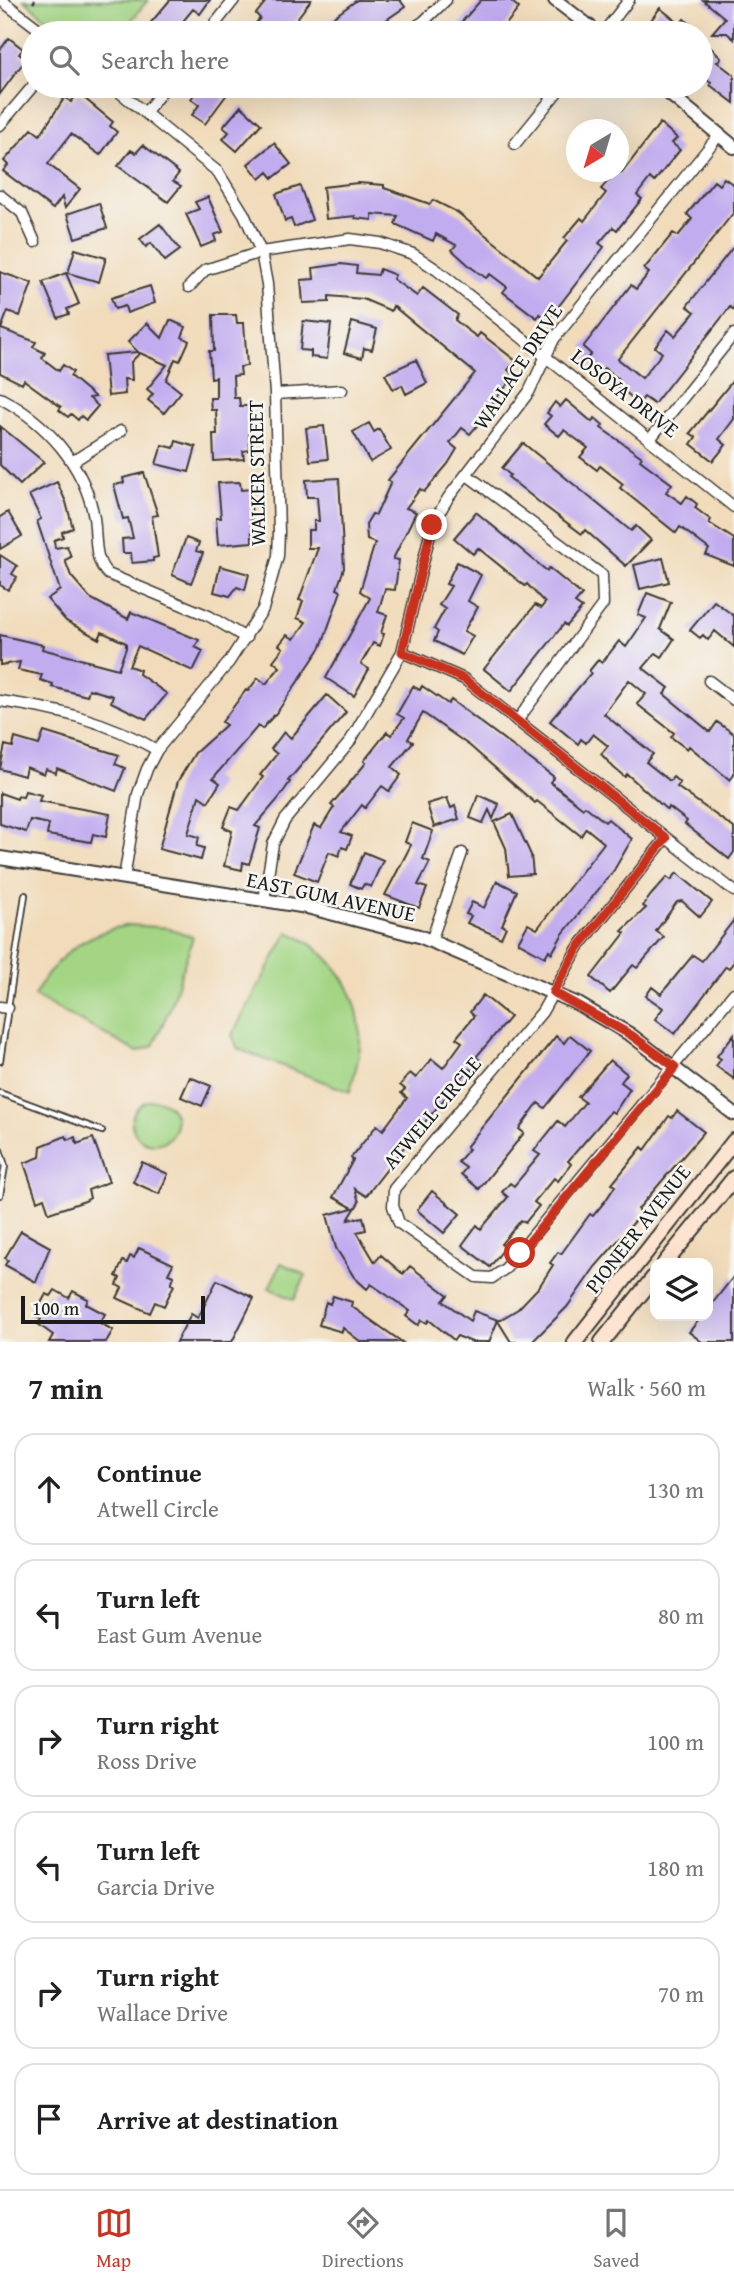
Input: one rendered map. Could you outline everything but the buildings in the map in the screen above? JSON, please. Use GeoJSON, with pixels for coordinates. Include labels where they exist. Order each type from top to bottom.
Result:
{"type":"FeatureCollection","features":[{"type":"Feature","properties":{"kind":"main road","name":"PIONEER AVENUE"},"geometry":{"type":"LineString","coordinates":[[575,1342],[734,1141]]}},
{"type":"Feature","properties":{"kind":"main road","name":"PIONEER AVENUE"},"geometry":{"type":"LineString","coordinates":[[669,1258],[734,1178]]}},
{"type":"Feature","properties":{"kind":"main road","name":"PIONEER AVENUE"},"geometry":{"type":"LineString","coordinates":[[602,1342],[650,1282]]}},
{"type":"Feature","properties":{"kind":"street"},"geometry":{"type":"LineString","coordinates":[[1,0],[28,21]]}},
{"type":"Feature","properties":{"kind":"street"},"geometry":{"type":"LineString","coordinates":[[217,21],[234,0]]}},
{"type":"Feature","properties":{"kind":"street"},"geometry":{"type":"LineString","coordinates":[[424,21],[446,0]]}},
{"type":"Feature","properties":{"kind":"street"},"geometry":{"type":"LineString","coordinates":[[555,0],[582,21]]}},
{"type":"Feature","properties":{"kind":"street"},"geometry":{"type":"LineString","coordinates":[[612,21],[629,0]]}},
{"type":"Feature","properties":{"kind":"street"},"geometry":{"type":"LineString","coordinates":[[0,125],[23,98]]}},
{"type":"Feature","properties":{"kind":"street","name":"WALKER STREET"},"geometry":{"type":"LineString","coordinates":[[124,878],[138,794],[157,750],[246,638],[263,609],[278,556],[275,394],[268,284],[261,252],[244,214],[218,172],[128,98]]}},
{"type":"Feature","properties":{"kind":"street"},"geometry":{"type":"LineString","coordinates":[[146,112],[157,98]]}},
{"type":"Feature","properties":{"kind":"street"},"geometry":{"type":"LineString","coordinates":[[515,144],[552,98]]}},
{"type":"Feature","properties":{"kind":"street"},"geometry":{"type":"LineString","coordinates":[[674,98],[734,147]]}},
{"type":"Feature","properties":{"kind":"street","name":"WALLACE DRIVE"},"geometry":{"type":"LineString","coordinates":[[264,900],[273,844],[285,820],[349,743],[402,652],[432,525],[529,392],[554,339],[719,135]]}},
{"type":"Feature","properties":{"kind":"street"},"geometry":{"type":"LineString","coordinates":[[0,195],[22,213],[35,242]]}},
{"type":"Feature","properties":{"kind":"street","name":"LOSOYA DRIVE"},"geometry":{"type":"LineString","coordinates":[[189,287],[205,270],[261,252],[350,239],[380,243],[413,254],[438,270],[548,356],[734,507]]}},
{"type":"Feature","properties":{"kind":"street"},"geometry":{"type":"LineString","coordinates":[[651,438],[734,334]]}},
{"type":"Feature","properties":{"kind":"street"},"geometry":{"type":"LineString","coordinates":[[275,394],[342,390]]}},
{"type":"Feature","properties":{"kind":"street"},"geometry":{"type":"LineString","coordinates":[[0,398],[41,424],[72,462],[86,490],[94,517],[99,561],[108,575],[209,616],[246,638]]}},
{"type":"Feature","properties":{"kind":"street"},"geometry":{"type":"LineString","coordinates":[[72,462],[121,431]]}},
{"type":"Feature","properties":{"kind":"street"},"geometry":{"type":"LineString","coordinates":[[467,475],[602,575],[603,604],[517,721]]}},
{"type":"Feature","properties":{"kind":"street"},"geometry":{"type":"LineString","coordinates":[[402,652],[464,679],[734,891]]}},
{"type":"Feature","properties":{"kind":"street"},"geometry":{"type":"LineString","coordinates":[[709,681],[734,700]]}},
{"type":"Feature","properties":{"kind":"street"},"geometry":{"type":"LineString","coordinates":[[0,701],[70,712],[103,723],[157,750]]}},
{"type":"Feature","properties":{"kind":"street","name":"ATWELL CIRCLE"},"geometry":{"type":"LineString","coordinates":[[666,838],[578,948],[542,1012],[394,1189],[393,1206],[399,1223],[476,1277],[492,1278],[506,1268],[734,993]]}},
{"type":"Feature","properties":{"kind":"street"},"geometry":{"type":"LineString","coordinates":[[431,940],[462,853]]}},
{"type":"Feature","properties":{"kind":"street","name":"EAST GUM AVENUE"},"geometry":{"type":"LineString","coordinates":[[0,858],[264,900],[346,916],[431,940],[553,992],[631,1035],[734,1114]]}},
{"type":"Feature","properties":{"kind":"lane"},"geometry":{"type":"LineString","coordinates":[[0,1061],[4,1007],[24,895]]}},
{"type":"Feature","properties":{"kind":"lane"},"geometry":{"type":"LineString","coordinates":[[0,1093],[102,1130]]}},
{"type":"Feature","properties":{"kind":"lane"},"geometry":{"type":"LineString","coordinates":[[0,1150],[5,1166],[0,1195]]}},
{"type":"Feature","properties":{"kind":"green space"},"geometry":{"type":"Polygon","coordinates":[[[24,0],[148,0],[131,21],[49,21],[24,0]]]}},
{"type":"Feature","properties":{"kind":"green space"},"geometry":{"type":"Polygon","coordinates":[[[129,925],[169,928],[193,937],[170,1008],[153,1046],[137,1052],[34,996],[52,969],[73,948],[98,934],[129,925]]]}},
{"type":"Feature","properties":{"kind":"green space"},"geometry":{"type":"Polygon","coordinates":[[[288,932],[304,940],[331,962],[350,992],[360,1026],[360,1044],[350,1092],[238,1049],[232,1035],[288,932]]]}},
{"type":"Feature","properties":{"kind":"green space"},"geometry":{"type":"Polygon","coordinates":[[[154,1100],[169,1107],[176,1122],[169,1137],[154,1144],[139,1137],[132,1122],[139,1107],[154,1100]]]}},
{"type":"Feature","properties":{"kind":"green space"},"geometry":{"type":"Polygon","coordinates":[[[281,1263],[306,1275],[294,1300],[269,1288],[281,1263]]]}},
{"type":"Feature","properties":{"kind":"route"},"geometry":{"type":"LineString","coordinates":[[432,525],[402,652],[442,667],[464,679],[666,838],[578,948],[553,992],[631,1035],[675,1067],[520,1253]]}}]}
